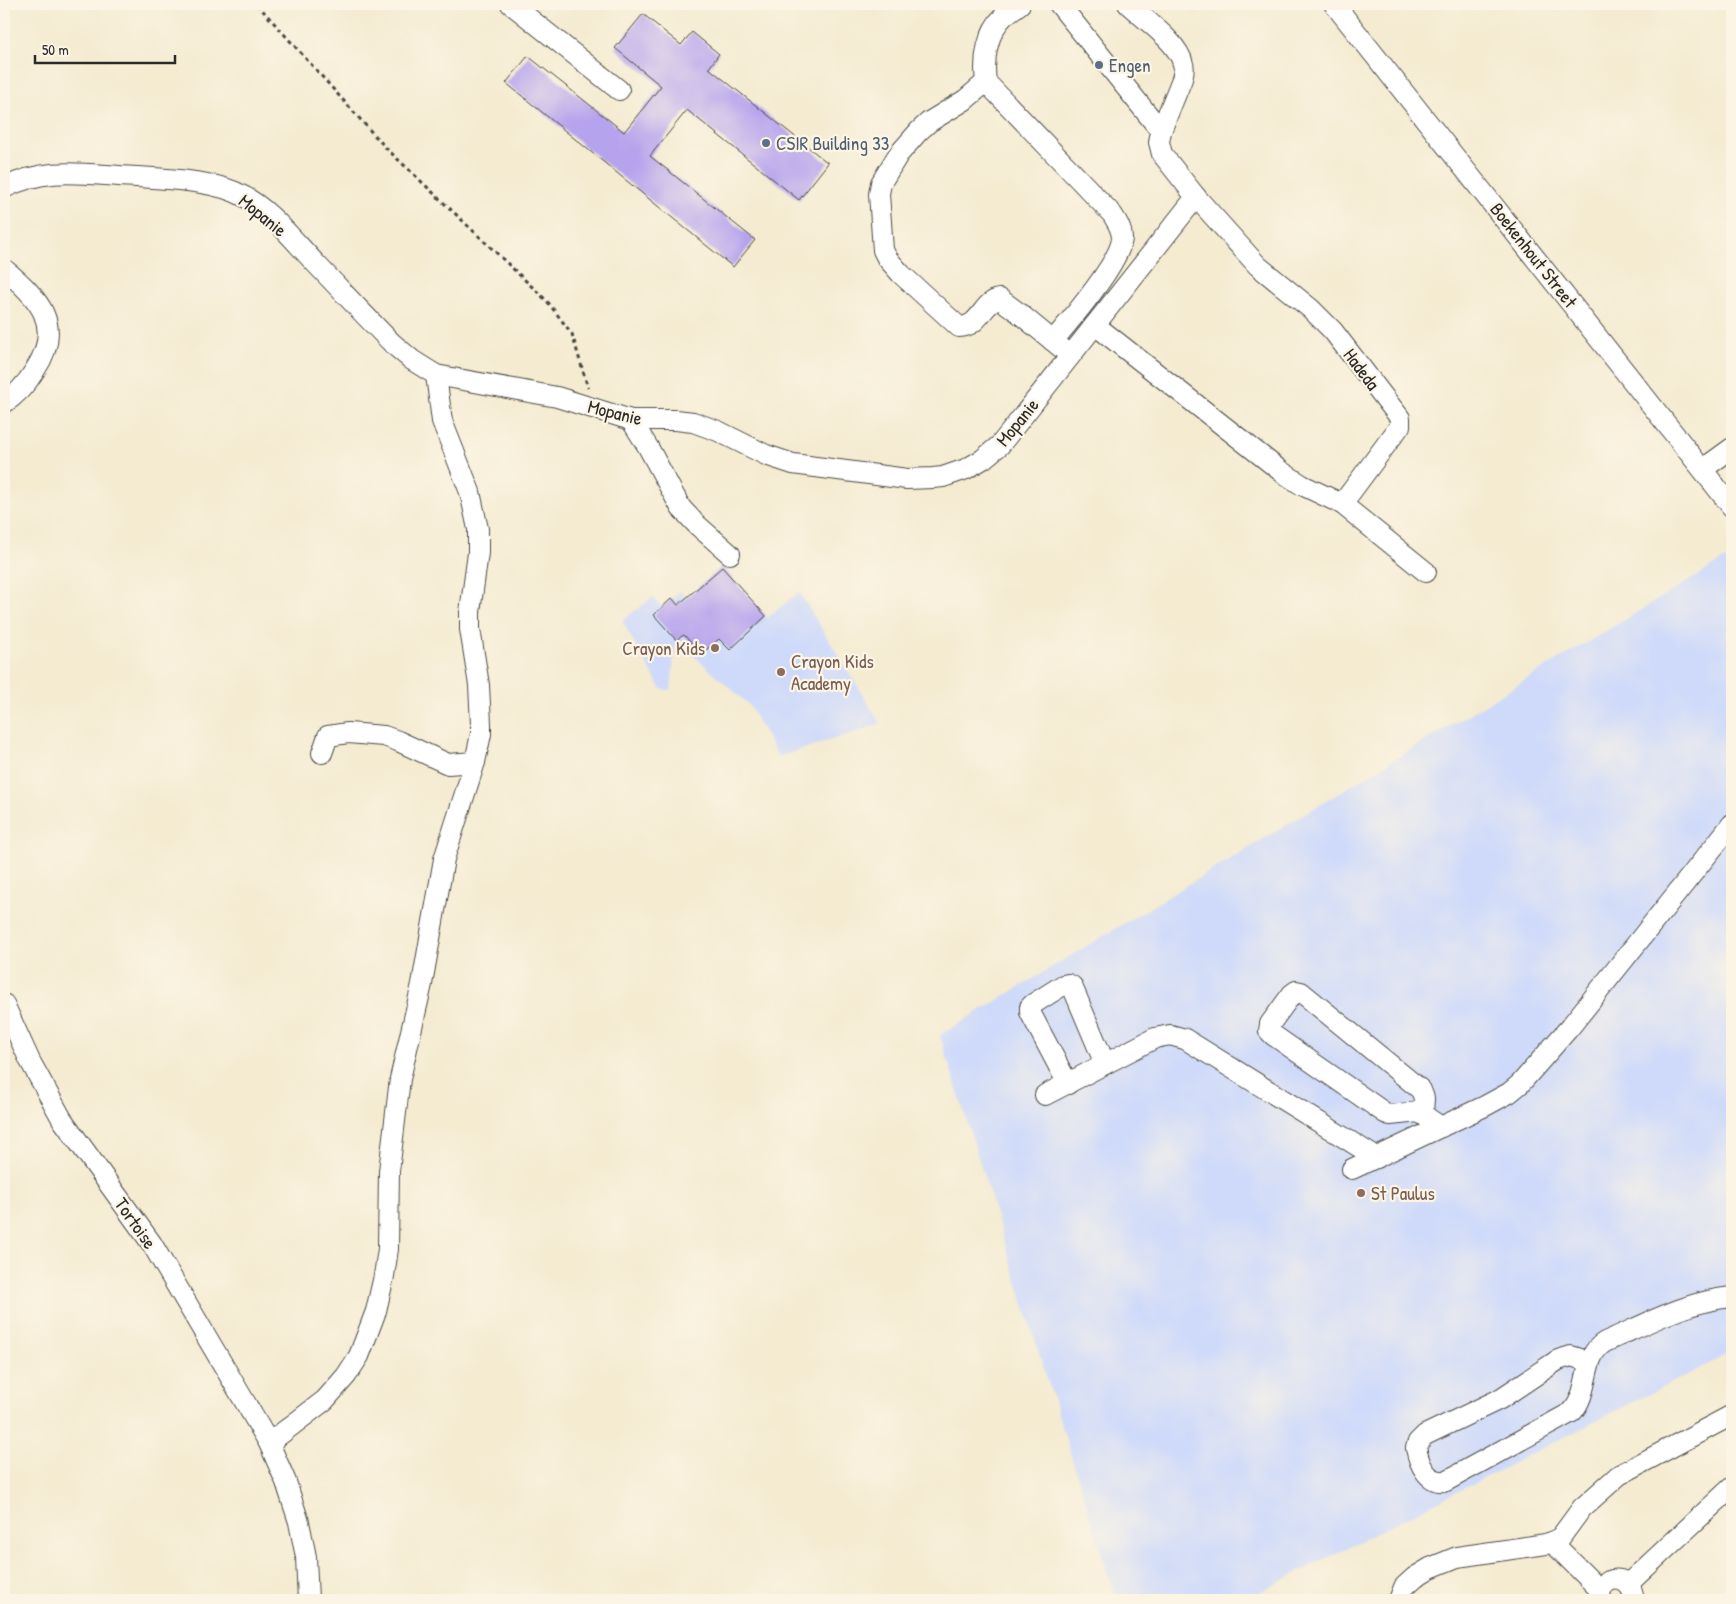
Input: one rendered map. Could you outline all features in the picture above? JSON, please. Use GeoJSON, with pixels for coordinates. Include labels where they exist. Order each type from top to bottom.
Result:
{"type":"FeatureCollection","features":[{"type":"Feature","properties":{"kind":"street"},"geometry":{"type":"LineString","coordinates":[[511,4],[619,90]]}},
{"type":"Feature","properties":{"kind":"street"},"geometry":{"type":"LineString","coordinates":[[1020,4],[1003,17],[990,37],[984,68],[986,82],[1101,201],[1120,226],[1122,236],[1119,252],[1082,306],[1053,341]]}},
{"type":"Feature","properties":{"kind":"street"},"geometry":{"type":"LineString","coordinates":[[1059,4],[1161,131]]}},
{"type":"Feature","properties":{"kind":"street","name":"Hadeda"},"geometry":{"type":"LineString","coordinates":[[1128,4],[1170,43],[1180,54],[1183,62],[1184,73],[1161,131],[1159,142],[1162,154],[1196,197],[1258,266],[1311,309],[1333,331],[1400,418],[1398,430],[1342,504]]}},
{"type":"Feature","properties":{"kind":"street","name":"Boekenhout Street"},"geometry":{"type":"LineString","coordinates":[[1334,4],[1732,507]]}},
{"type":"Feature","properties":{"kind":"street"},"geometry":{"type":"LineString","coordinates":[[986,82],[966,100],[929,122],[898,155],[881,183],[879,194],[878,205],[883,250],[892,265],[959,327],[972,323],[990,304],[996,299],[1000,299],[1019,312],[1070,355]]}},
{"type":"Feature","properties":{"kind":"street","name":"Mopanie"},"geometry":{"type":"LineString","coordinates":[[4,188],[33,176],[66,172],[162,179],[217,186],[244,196],[275,220],[393,344],[412,360],[436,375],[557,397],[632,420],[694,422],[718,431],[766,455],[793,464],[907,479],[943,477],[982,460],[1000,445],[1196,197]]}},
{"type":"Feature","properties":{"kind":"street"},"geometry":{"type":"LineString","coordinates":[[4,269],[35,298],[44,315],[48,332],[46,351],[37,367],[19,391],[4,404]]}},
{"type":"Feature","properties":{"kind":"street"},"geometry":{"type":"LineString","coordinates":[[1095,325],[1282,472],[1302,485],[1342,504],[1426,572]]}},
{"type":"Feature","properties":{"kind":"street"},"geometry":{"type":"LineString","coordinates":[[269,1443],[320,1405],[346,1376],[359,1356],[376,1311],[388,1249],[389,1171],[400,1079],[422,984],[444,859],[475,762],[481,724],[479,685],[470,629],[470,612],[478,553],[478,529],[470,492],[442,420],[436,375]]}},
{"type":"Feature","properties":{"kind":"street"},"geometry":{"type":"LineString","coordinates":[[632,420],[681,508],[730,554]]}},
{"type":"Feature","properties":{"kind":"street"},"geometry":{"type":"LineString","coordinates":[[1703,469],[1732,448]]}},
{"type":"Feature","properties":{"kind":"street"},"geometry":{"type":"LineString","coordinates":[[322,753],[328,736],[348,733],[384,736],[448,764],[475,762]]}},
{"type":"Feature","properties":{"kind":"street"},"geometry":{"type":"LineString","coordinates":[[1352,1169],[1502,1097],[1527,1078],[1636,946],[1732,824]]}},
{"type":"Feature","properties":{"kind":"street"},"geometry":{"type":"LineString","coordinates":[[1068,1084],[1030,1012],[1030,1007],[1033,1004],[1063,985],[1068,984],[1072,986],[1105,1064]]}},
{"type":"Feature","properties":{"kind":"street"},"geometry":{"type":"LineString","coordinates":[[1424,1114],[1424,1098],[1421,1090],[1301,992],[1296,991],[1292,994],[1270,1024],[1269,1031],[1390,1115],[1414,1111],[1424,1114],[1441,1127]]}},
{"type":"Feature","properties":{"kind":"street","name":"Tortoise"},"geometry":{"type":"LineString","coordinates":[[4,1004],[30,1061],[62,1119],[152,1244],[269,1443],[286,1482],[299,1522],[306,1557],[308,1600]]}},
{"type":"Feature","properties":{"kind":"street"},"geometry":{"type":"LineString","coordinates":[[1045,1096],[1155,1038],[1170,1035],[1185,1039],[1377,1158]]}},
{"type":"Feature","properties":{"kind":"street"},"geometry":{"type":"LineString","coordinates":[[1590,1362],[1572,1356],[1558,1360],[1500,1399],[1425,1435],[1418,1442],[1416,1448],[1426,1473],[1434,1480],[1446,1481],[1572,1412],[1580,1401],[1594,1352],[1613,1338],[1694,1304],[1717,1298],[1732,1298]]}},
{"type":"Feature","properties":{"kind":"street"},"geometry":{"type":"LineString","coordinates":[[1399,1600],[1404,1587],[1411,1580],[1430,1568],[1456,1556],[1557,1539],[1582,1508],[1620,1475],[1732,1415]]}},
{"type":"Feature","properties":{"kind":"street"},"geometry":{"type":"LineString","coordinates":[[1557,1539],[1603,1591],[1617,1580],[1630,1592],[1732,1487]]}},
{"type":"Feature","properties":{"kind":"path"},"geometry":{"type":"LineString","coordinates":[[257,4],[385,147],[547,301],[572,334],[590,394]]}},
{"type":"Feature","properties":{"kind":"shaded area","name":"St Paulus"},"geometry":{"type":"Polygon","coordinates":[[[1725,559],[1732,568],[1732,1352],[1244,1600],[1116,1600],[940,1035],[1725,559]]]}},
{"type":"Feature","properties":{"kind":"shaded area","name":"Crayon Kids Academy"},"geometry":{"type":"Polygon","coordinates":[[[722,567],[767,618],[799,592],[881,724],[778,757],[749,705],[694,656],[675,646],[671,690],[661,689],[622,621],[653,597],[661,607],[681,591],[686,598],[722,567]]]}},
{"type":"Feature","properties":{"kind":"building","name":"CSIR Building 33"},"geometry":{"type":"Polygon","coordinates":[[[643,14],[681,45],[692,32],[719,54],[709,68],[828,163],[799,200],[687,110],[650,156],[755,240],[733,267],[506,83],[528,56],[624,132],[661,86],[615,48],[643,14]]]}},
{"type":"Feature","properties":{"kind":"building"},"geometry":{"type":"Polygon","coordinates":[[[722,567],[766,616],[730,650],[719,639],[701,654],[684,635],[676,640],[654,615],[672,598],[678,605],[722,567]]]}},
{"type":"Feature","properties":{"kind":"place","name":"Engen"},"geometry":{"type":"Point","coordinates":[1099,65]}},
{"type":"Feature","properties":{"kind":"place","name":"CSIR Building 33"},"geometry":{"type":"Point","coordinates":[766,143]}},
{"type":"Feature","properties":{"kind":"place","name":"Crayon Kids"},"geometry":{"type":"Point","coordinates":[715,648]}},
{"type":"Feature","properties":{"kind":"place","name":"Crayon Kids Academy"},"geometry":{"type":"Point","coordinates":[781,672]}},
{"type":"Feature","properties":{"kind":"place","name":"St Paulus"},"geometry":{"type":"Point","coordinates":[1361,1193]}}]}
